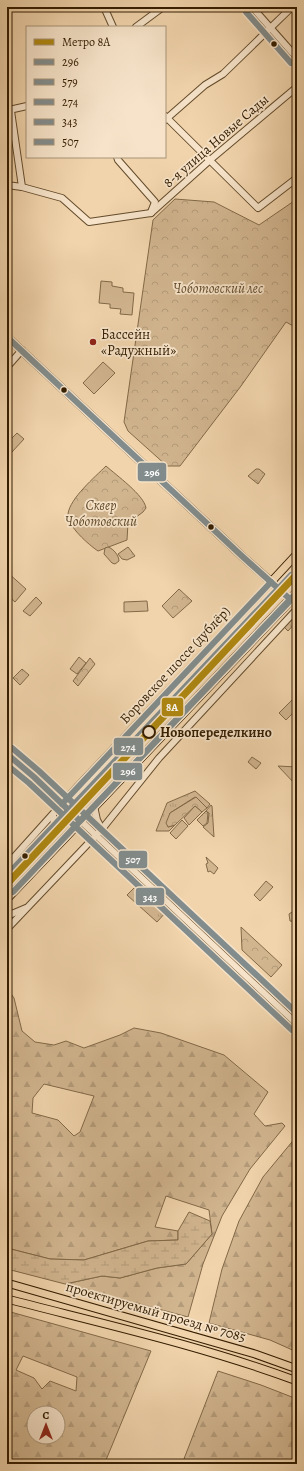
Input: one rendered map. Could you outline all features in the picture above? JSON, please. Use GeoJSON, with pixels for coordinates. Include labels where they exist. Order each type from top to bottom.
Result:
{"type":"FeatureCollection","features":[{"type":"Feature","properties":{"kind":"main road"},"geometry":{"type":"LineString","coordinates":[[7,337],[243,557],[294,600]]}},
{"type":"Feature","properties":{"kind":"main road","name":"Боровское шоссе (дублёр)"},"geometry":{"type":"LineString","coordinates":[[271,582],[297,554]]}},
{"type":"Feature","properties":{"kind":"main road"},"geometry":{"type":"LineString","coordinates":[[7,887],[297,580]]}},
{"type":"Feature","properties":{"kind":"main road"},"geometry":{"type":"LineString","coordinates":[[7,900],[94,806],[294,600],[297,594]]}},
{"type":"Feature","properties":{"kind":"main road","name":"проектируемый проезд № 7085"},"geometry":{"type":"LineString","coordinates":[[7,1283],[255,1354],[297,1369]]}},
{"type":"Feature","properties":{"kind":"main road","name":"проектируемый проезд № 7085"},"geometry":{"type":"LineString","coordinates":[[7,1299],[184,1345],[256,1366],[297,1381]]}},
{"type":"Feature","properties":{"kind":"street"},"geometry":{"type":"LineString","coordinates":[[104,7],[113,26]]}},
{"type":"Feature","properties":{"kind":"street"},"geometry":{"type":"LineString","coordinates":[[137,26],[163,7]]}},
{"type":"Feature","properties":{"kind":"street"},"geometry":{"type":"LineString","coordinates":[[252,7],[297,58]]}},
{"type":"Feature","properties":{"kind":"street"},"geometry":{"type":"LineString","coordinates":[[292,7],[223,74],[205,85],[166,118],[258,208],[297,178]]}},
{"type":"Feature","properties":{"kind":"street","name":"8-я улица Новые Сады"},"geometry":{"type":"LineString","coordinates":[[151,213],[210,160],[297,87]]}},
{"type":"Feature","properties":{"kind":"street"},"geometry":{"type":"LineString","coordinates":[[22,187],[9,110],[26,106]]}},
{"type":"Feature","properties":{"kind":"street"},"geometry":{"type":"LineString","coordinates":[[7,186],[22,187],[62,198],[89,222],[151,213],[155,202],[118,160]]}},
{"type":"Feature","properties":{"kind":"street"},"geometry":{"type":"LineString","coordinates":[[7,367],[22,350]]}},
{"type":"Feature","properties":{"kind":"street","name":"Боровское шоссе (дублёр)"},"geometry":{"type":"LineString","coordinates":[[7,865],[62,804],[271,582]]}},
{"type":"Feature","properties":{"kind":"street"},"geometry":{"type":"LineString","coordinates":[[7,929],[102,829],[159,758],[297,609]]}},
{"type":"Feature","properties":{"kind":"street"},"geometry":{"type":"LineString","coordinates":[[7,754],[297,1024]]}},
{"type":"Feature","properties":{"kind":"street"},"geometry":{"type":"LineString","coordinates":[[94,806],[97,820],[102,829]]}},
{"type":"Feature","properties":{"kind":"street"},"geometry":{"type":"LineString","coordinates":[[53,815],[55,836]]}},
{"type":"Feature","properties":{"kind":"street"},"geometry":{"type":"LineString","coordinates":[[7,916],[29,906]]}},
{"type":"Feature","properties":{"kind":"green space","name":"Чоботовский лес"},"geometry":{"type":"Polygon","coordinates":[[[175,199],[214,202],[259,225],[297,199],[297,328],[286,322],[241,386],[180,466],[167,466],[128,431],[124,422],[153,220],[175,199]]]}},
{"type":"Feature","properties":{"kind":"green space"},"geometry":{"type":"Polygon","coordinates":[[[101,281],[112,282],[112,286],[123,288],[123,292],[134,293],[132,315],[120,314],[121,309],[110,308],[110,304],[99,303],[101,281]]]}},
{"type":"Feature","properties":{"kind":"green space"},"geometry":{"type":"Polygon","coordinates":[[[103,362],[115,373],[94,394],[83,383],[103,362]]]}},
{"type":"Feature","properties":{"kind":"green space"},"geometry":{"type":"Polygon","coordinates":[[[17,433],[24,439],[12,452],[7,447],[7,443],[17,433]]]}},
{"type":"Feature","properties":{"kind":"green space","name":"Сквер Чоботовский"},"geometry":{"type":"Polygon","coordinates":[[[106,466],[135,491],[146,508],[128,523],[127,540],[98,551],[84,540],[75,529],[71,524],[68,514],[73,501],[106,466]]]}},
{"type":"Feature","properties":{"kind":"green space"},"geometry":{"type":"Polygon","coordinates":[[[256,469],[259,469],[265,474],[258,484],[248,476],[256,469]]]}},
{"type":"Feature","properties":{"kind":"green space"},"geometry":{"type":"Polygon","coordinates":[[[108,547],[116,553],[118,557],[119,561],[115,564],[112,563],[104,554],[105,548],[108,547]]]}},
{"type":"Feature","properties":{"kind":"green space"},"geometry":{"type":"Polygon","coordinates":[[[128,547],[135,556],[127,560],[122,559],[118,554],[128,547]]]}},
{"type":"Feature","properties":{"kind":"green space"},"geometry":{"type":"Polygon","coordinates":[[[7,572],[26,589],[15,602],[7,595],[7,572]]]}},
{"type":"Feature","properties":{"kind":"green space"},"geometry":{"type":"Polygon","coordinates":[[[179,589],[192,601],[173,618],[162,606],[179,589]]]}},
{"type":"Feature","properties":{"kind":"green space"},"geometry":{"type":"Polygon","coordinates":[[[36,597],[42,603],[30,616],[23,611],[36,597]]]}},
{"type":"Feature","properties":{"kind":"green space"},"geometry":{"type":"Polygon","coordinates":[[[147,601],[148,611],[124,612],[124,602],[147,601]]]}},
{"type":"Feature","properties":{"kind":"green space"},"geometry":{"type":"Polygon","coordinates":[[[297,611],[297,621],[288,631],[283,626],[297,611]]]}},
{"type":"Feature","properties":{"kind":"green space"},"geometry":{"type":"Polygon","coordinates":[[[79,657],[86,663],[77,674],[70,669],[79,657]]]}},
{"type":"Feature","properties":{"kind":"green space"},"geometry":{"type":"Polygon","coordinates":[[[90,658],[95,664],[78,686],[73,681],[90,658]]]}},
{"type":"Feature","properties":{"kind":"green space"},"geometry":{"type":"Polygon","coordinates":[[[22,669],[29,675],[20,685],[13,678],[22,669]]]}},
{"type":"Feature","properties":{"kind":"green space"},"geometry":{"type":"Polygon","coordinates":[[[293,699],[297,703],[297,709],[286,720],[279,713],[293,699]]]}},
{"type":"Feature","properties":{"kind":"green space"},"geometry":{"type":"Polygon","coordinates":[[[252,757],[261,763],[256,769],[248,762],[252,757]]]}},
{"type":"Feature","properties":{"kind":"green space"},"geometry":{"type":"Polygon","coordinates":[[[278,766],[297,767],[297,783],[295,784],[278,766]]]}},
{"type":"Feature","properties":{"kind":"green space"},"geometry":{"type":"Polygon","coordinates":[[[195,791],[210,804],[207,808],[195,797],[170,813],[168,827],[175,825],[169,831],[156,831],[167,803],[195,791]]]}},
{"type":"Feature","properties":{"kind":"green space"},"geometry":{"type":"Polygon","coordinates":[[[196,797],[207,808],[202,812],[195,806],[175,825],[168,827],[166,823],[170,813],[196,797]]]}},
{"type":"Feature","properties":{"kind":"green space"},"geometry":{"type":"Polygon","coordinates":[[[211,805],[214,837],[203,827],[208,823],[209,813],[206,811],[211,805]]]}},
{"type":"Feature","properties":{"kind":"green space"},"geometry":{"type":"Polygon","coordinates":[[[195,806],[202,812],[189,825],[184,818],[195,806]]]}},
{"type":"Feature","properties":{"kind":"green space"},"geometry":{"type":"Polygon","coordinates":[[[206,811],[208,813],[207,823],[203,826],[197,820],[206,811]]]}},
{"type":"Feature","properties":{"kind":"green space"},"geometry":{"type":"Polygon","coordinates":[[[182,820],[188,826],[176,839],[170,833],[182,820]]]}},
{"type":"Feature","properties":{"kind":"green space"},"geometry":{"type":"Polygon","coordinates":[[[206,857],[218,868],[214,874],[210,871],[208,872],[206,857]]]}},
{"type":"Feature","properties":{"kind":"green space"},"geometry":{"type":"Polygon","coordinates":[[[266,881],[273,887],[260,901],[254,895],[266,881]]]}},
{"type":"Feature","properties":{"kind":"green space"},"geometry":{"type":"Polygon","coordinates":[[[137,885],[166,912],[157,922],[127,895],[137,885]]]}},
{"type":"Feature","properties":{"kind":"green space"},"geometry":{"type":"Polygon","coordinates":[[[292,912],[297,912],[297,922],[290,921],[289,914],[292,912]]]}},
{"type":"Feature","properties":{"kind":"green space"},"geometry":{"type":"Polygon","coordinates":[[[241,927],[282,965],[271,977],[242,950],[241,927]]]}},
{"type":"Feature","properties":{"kind":"green space"},"geometry":{"type":"Polygon","coordinates":[[[7,988],[14,998],[22,1031],[35,1042],[54,1045],[66,1041],[84,1048],[120,1035],[134,1028],[161,1033],[224,1055],[268,1092],[254,1114],[265,1126],[282,1123],[285,1126],[250,1169],[222,1216],[203,1264],[188,1317],[65,1284],[102,1276],[120,1278],[157,1268],[186,1264],[212,1234],[209,1210],[166,1196],[155,1227],[178,1231],[178,1240],[148,1241],[84,1260],[50,1259],[7,1248],[7,988]],[[44,1084],[33,1098],[32,1113],[58,1120],[74,1136],[80,1132],[94,1096],[44,1084]]]}},
{"type":"Feature","properties":{"kind":"green space"},"geometry":{"type":"Polygon","coordinates":[[[296,1137],[297,1352],[270,1340],[209,1323],[222,1269],[239,1221],[263,1177],[296,1137]]]}},
{"type":"Feature","properties":{"kind":"green space"},"geometry":{"type":"Polygon","coordinates":[[[189,1212],[210,1221],[212,1234],[186,1264],[157,1268],[120,1278],[102,1276],[65,1284],[7,1269],[7,1248],[50,1259],[84,1260],[148,1241],[178,1240],[178,1231],[189,1212]]]}},
{"type":"Feature","properties":{"kind":"green space"},"geometry":{"type":"Polygon","coordinates":[[[7,1311],[151,1351],[106,1460],[107,1464],[7,1464],[7,1311]],[[23,1356],[16,1370],[34,1378],[42,1389],[50,1381],[76,1391],[77,1377],[23,1356]]]}},
{"type":"Feature","properties":{"kind":"green space"},"geometry":{"type":"Polygon","coordinates":[[[218,1371],[297,1399],[297,1464],[182,1464],[218,1371]]]}},
{"type":"Feature","properties":{"kind":"metro line","name":"8А"},"geometry":{"type":"LineString","coordinates":[[7,884],[297,574]]}},
{"type":"Feature","properties":{"kind":"transit line","name":"579"},"geometry":{"type":"LineString","coordinates":[[246,12],[291,63]]}},
{"type":"Feature","properties":{"kind":"transit line","name":"296"},"geometry":{"type":"LineString","coordinates":[[7,337],[291,600],[80,821],[34,777],[7,754]]}},
{"type":"Feature","properties":{"kind":"transit line","name":"274"},"geometry":{"type":"LineString","coordinates":[[7,875],[291,575]]}},
{"type":"Feature","properties":{"kind":"transit line","name":"296"},"geometry":{"type":"LineString","coordinates":[[62,804],[271,582]]}},
{"type":"Feature","properties":{"kind":"transit line","name":"579"},"geometry":{"type":"LineString","coordinates":[[13,892],[297,592]]}},
{"type":"Feature","properties":{"kind":"transit line","name":"507"},"geometry":{"type":"LineString","coordinates":[[12,748],[39,771],[297,1013]]}},
{"type":"Feature","properties":{"kind":"transit line","name":"343"},"geometry":{"type":"LineString","coordinates":[[7,765],[29,783],[292,1030]]}},
{"type":"Feature","properties":{"kind":"place","name":"Бассейн «Радужный»"},"geometry":{"type":"Point","coordinates":[93,342]}},
{"type":"Feature","properties":{"kind":"place","name":"Новопеределкино"},"geometry":{"type":"Point","coordinates":[149,732]}}]}
